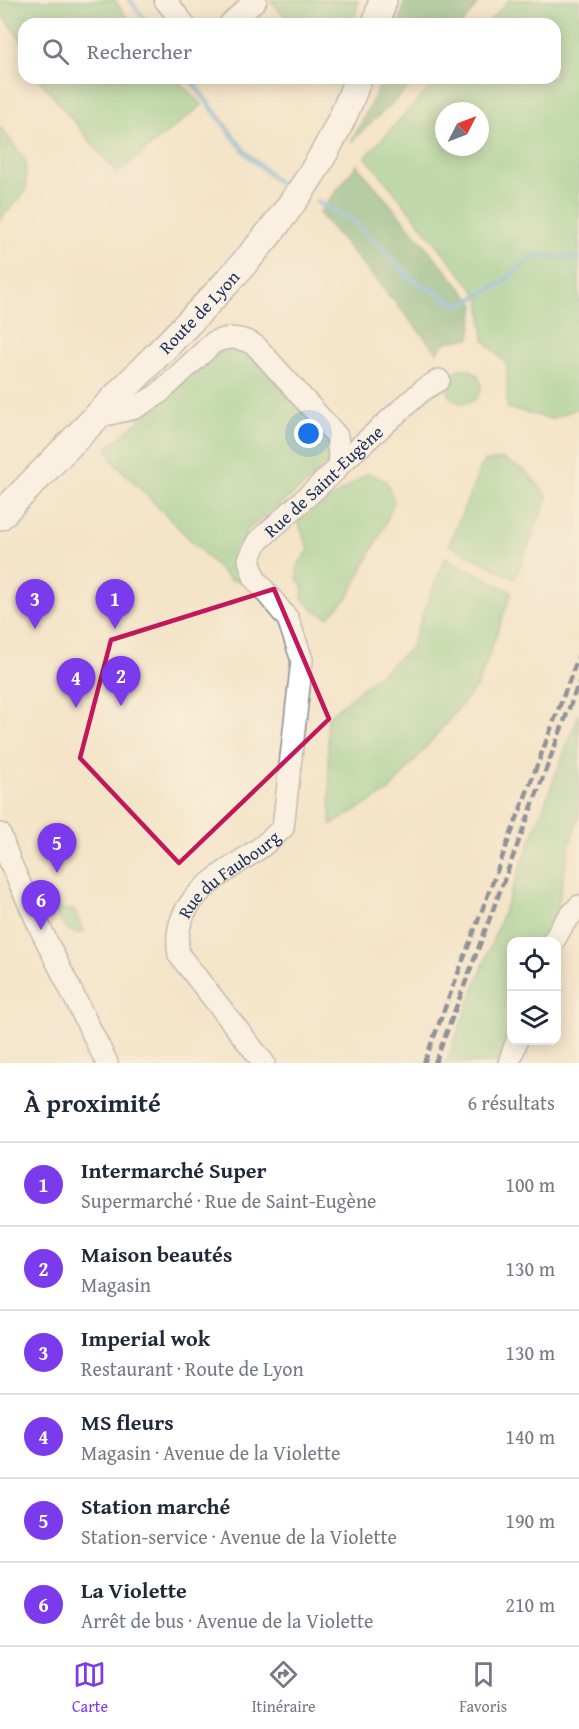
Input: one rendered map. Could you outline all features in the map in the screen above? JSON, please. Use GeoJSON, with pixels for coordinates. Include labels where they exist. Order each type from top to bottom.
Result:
{"type":"FeatureCollection","features":[{"type":"Feature","properties":{"kind":"main road"},"geometry":{"type":"LineString","coordinates":[[378,18],[383,0]]}},
{"type":"Feature","properties":{"kind":"main road","name":"Route de Lyon"},"geometry":{"type":"LineString","coordinates":[[0,516],[203,308],[265,240],[322,157],[356,84]]}},
{"type":"Feature","properties":{"kind":"street"},"geometry":{"type":"LineString","coordinates":[[165,0],[179,18]]}},
{"type":"Feature","properties":{"kind":"street"},"geometry":{"type":"LineString","coordinates":[[236,18],[256,0]]}},
{"type":"Feature","properties":{"kind":"street"},"geometry":{"type":"LineString","coordinates":[[97,417],[135,408],[157,395],[214,342],[223,339],[245,339],[256,346],[337,436],[340,464]]}},
{"type":"Feature","properties":{"kind":"street","name":"Rue de Saint-Eugène"},"geometry":{"type":"LineString","coordinates":[[302,660],[288,619],[255,579],[249,560],[257,542],[423,390],[439,380]]}},
{"type":"Feature","properties":{"kind":"street","name":"Rue du Faubourg"},"geometry":{"type":"LineString","coordinates":[[264,1063],[179,955],[176,939],[188,903],[205,886],[255,852],[283,828],[302,660]]}},
{"type":"Feature","properties":{"kind":"street"},"geometry":{"type":"LineString","coordinates":[[0,834],[28,901],[107,1063]]}},
{"type":"Feature","properties":{"kind":"street"},"geometry":{"type":"LineString","coordinates":[[556,937],[564,923],[579,906]]}},
{"type":"Feature","properties":{"kind":"street"},"geometry":{"type":"LineString","coordinates":[[509,1063],[516,1045]]}},
{"type":"Feature","properties":{"kind":"highlighted area"},"geometry":{"type":"Polygon","coordinates":[[[274,589],[329,719],[179,863],[80,758],[111,640],[274,589]]]}},
{"type":"Feature","properties":{"kind":"green space"},"geometry":{"type":"Polygon","coordinates":[[[0,0],[115,0],[127,18],[18,18],[18,36],[0,12],[0,0]]]}},
{"type":"Feature","properties":{"kind":"green space"},"geometry":{"type":"Polygon","coordinates":[[[270,0],[358,0],[355,18],[286,18],[270,0]]]}},
{"type":"Feature","properties":{"kind":"green space"},"geometry":{"type":"Polygon","coordinates":[[[405,0],[481,0],[467,18],[400,18],[405,0]]]}},
{"type":"Feature","properties":{"kind":"green space"},"geometry":{"type":"Polygon","coordinates":[[[509,0],[579,0],[579,408],[551,419],[507,408],[507,365],[484,340],[480,297],[366,157],[433,84],[561,84],[561,18],[492,18],[509,0]]]}},
{"type":"Feature","properties":{"kind":"green space"},"geometry":{"type":"Polygon","coordinates":[[[43,84],[181,84],[202,105],[117,173],[43,84]]]}},
{"type":"Feature","properties":{"kind":"green space"},"geometry":{"type":"Polygon","coordinates":[[[381,84],[413,84],[351,142],[381,84]]]}},
{"type":"Feature","properties":{"kind":"green space"},"geometry":{"type":"Polygon","coordinates":[[[0,127],[26,161],[26,191],[0,220],[0,127]]]}},
{"type":"Feature","properties":{"kind":"green space"},"geometry":{"type":"Polygon","coordinates":[[[357,165],[475,305],[470,338],[446,342],[437,352],[319,213],[357,165]]]}},
{"type":"Feature","properties":{"kind":"green space"},"geometry":{"type":"Polygon","coordinates":[[[229,344],[241,346],[329,440],[328,462],[311,480],[246,531],[243,554],[249,582],[230,580],[112,460],[107,448],[229,344]]]}},
{"type":"Feature","properties":{"kind":"green space"},"geometry":{"type":"Polygon","coordinates":[[[464,369],[476,374],[481,386],[476,398],[464,403],[452,398],[447,386],[452,374],[464,369]]]}},
{"type":"Feature","properties":{"kind":"green space"},"geometry":{"type":"Polygon","coordinates":[[[502,459],[526,471],[548,497],[515,579],[449,545],[483,462],[502,459]]]}},
{"type":"Feature","properties":{"kind":"green space"},"geometry":{"type":"Polygon","coordinates":[[[368,473],[386,481],[394,501],[385,525],[348,597],[328,617],[314,610],[302,598],[303,587],[297,578],[298,565],[309,550],[298,521],[368,473]]]}},
{"type":"Feature","properties":{"kind":"green space"},"geometry":{"type":"Polygon","coordinates":[[[445,557],[512,592],[477,686],[389,791],[331,825],[327,717],[410,649],[445,557]]]}},
{"type":"Feature","properties":{"kind":"green space"},"geometry":{"type":"Polygon","coordinates":[[[579,714],[579,817],[570,843],[554,926],[550,937],[507,937],[507,1045],[509,1045],[503,1063],[446,1063],[579,714]]]}},
{"type":"Feature","properties":{"kind":"green space"},"geometry":{"type":"Polygon","coordinates":[[[52,907],[75,911],[84,932],[68,930],[52,907]]]}},
{"type":"Feature","properties":{"kind":"waterway"},"geometry":{"type":"LineString","coordinates":[[130,0],[144,18]]}},
{"type":"Feature","properties":{"kind":"waterway"},"geometry":{"type":"LineString","coordinates":[[194,84],[246,153],[279,183]]}},
{"type":"Feature","properties":{"kind":"waterway"},"geometry":{"type":"LineString","coordinates":[[317,202],[352,220],[409,277],[459,306],[504,282],[533,256],[579,258]]}},
{"type":"Feature","properties":{"kind":"railway"},"geometry":{"type":"LineString","coordinates":[[424,1063],[579,655]]}},
{"type":"Feature","properties":{"kind":"railway"},"geometry":{"type":"LineString","coordinates":[[435,1063],[579,682]]}},
{"type":"Feature","properties":{"kind":"place","name":"Imperial wok"},"geometry":{"type":"Point","coordinates":[35,629]}},
{"type":"Feature","properties":{"kind":"place","name":"Intermarché Super"},"geometry":{"type":"Point","coordinates":[115,629]}},
{"type":"Feature","properties":{"kind":"place","name":"Maison beautés"},"geometry":{"type":"Point","coordinates":[121,706]}},
{"type":"Feature","properties":{"kind":"place","name":"MS fleurs"},"geometry":{"type":"Point","coordinates":[76,708]}},
{"type":"Feature","properties":{"kind":"place","name":"Station marché"},"geometry":{"type":"Point","coordinates":[57,873]}},
{"type":"Feature","properties":{"kind":"place","name":"La Violette"},"geometry":{"type":"Point","coordinates":[41,930]}}]}
